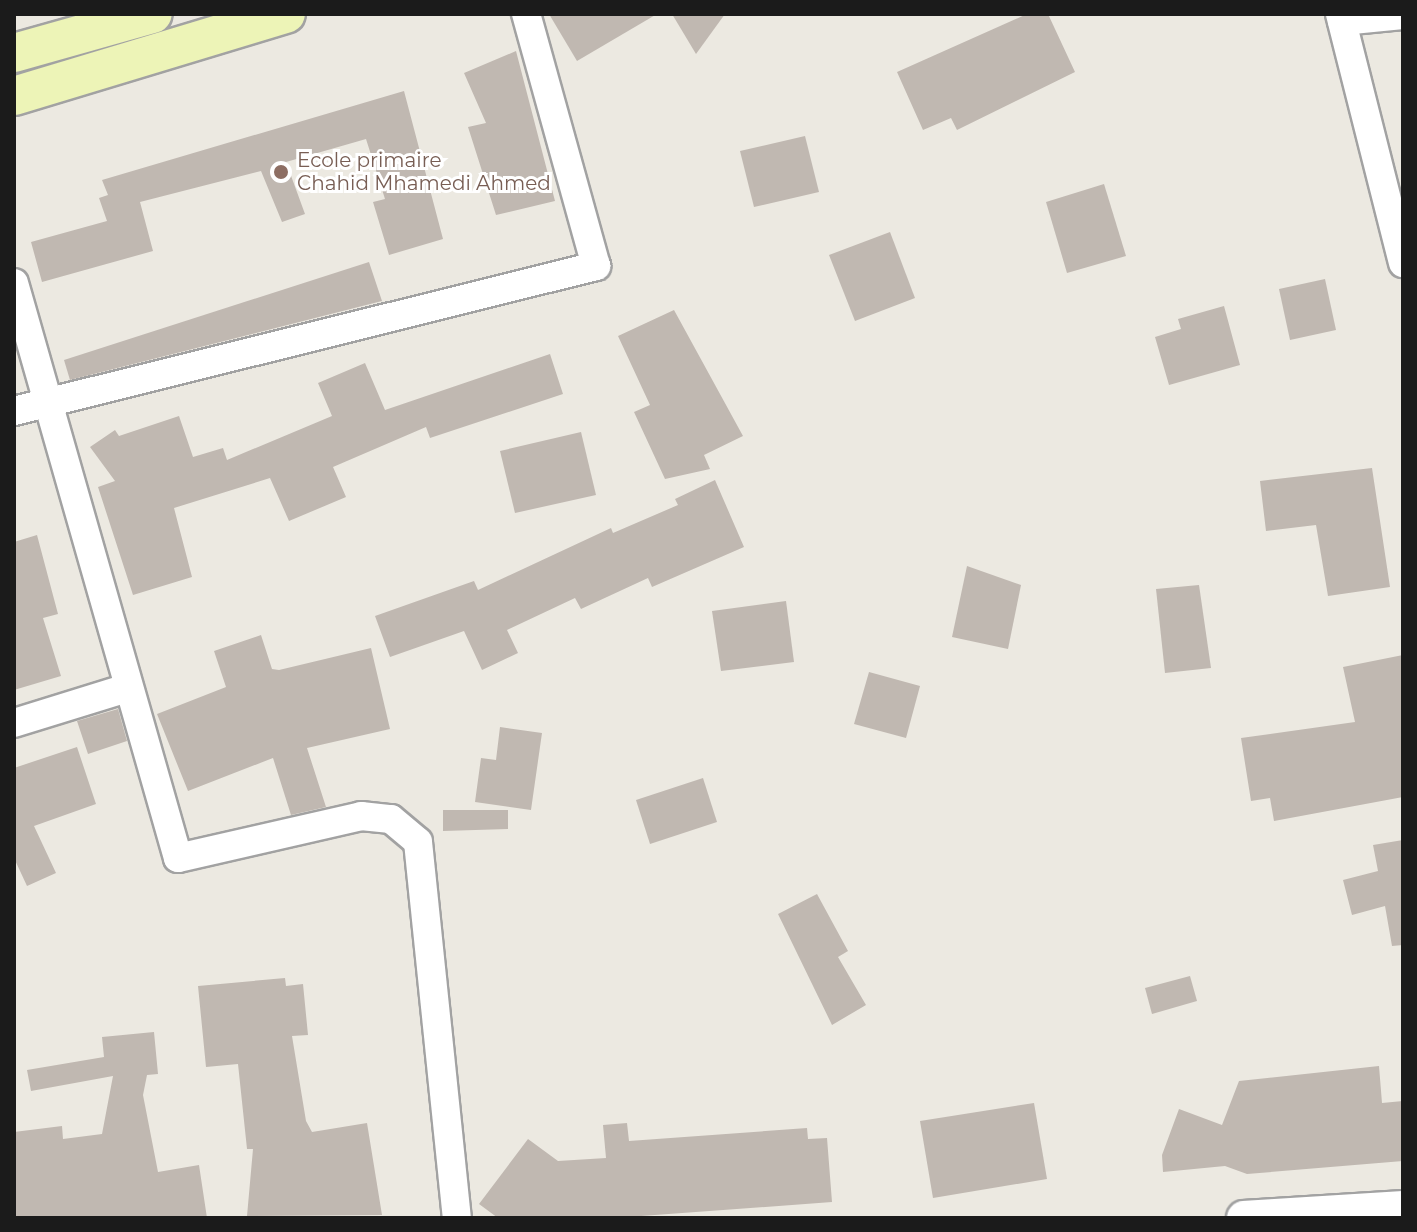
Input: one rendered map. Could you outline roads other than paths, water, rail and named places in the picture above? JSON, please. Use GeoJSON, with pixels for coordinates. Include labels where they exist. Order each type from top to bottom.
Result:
{"type":"FeatureCollection","features":[{"type":"Feature","properties":{"kind":"main road"},"geometry":{"type":"LineString","coordinates":[[14,53],[153,14]]}},
{"type":"Feature","properties":{"kind":"main road"},"geometry":{"type":"LineString","coordinates":[[14,96],[286,14]]}},
{"type":"Feature","properties":{"kind":"street"},"geometry":{"type":"LineString","coordinates":[[14,411],[596,266],[526,14]]}},
{"type":"Feature","properties":{"kind":"street"},"geometry":{"type":"LineString","coordinates":[[1403,15],[1341,17],[1403,263]]}},
{"type":"Feature","properties":{"kind":"street"},"geometry":{"type":"LineString","coordinates":[[14,283],[127,688],[178,858],[361,816],[391,819],[418,842],[457,1218]]}},
{"type":"Feature","properties":{"kind":"street"},"geometry":{"type":"LineString","coordinates":[[14,723],[127,688]]}},
{"type":"Feature","properties":{"kind":"street"},"geometry":{"type":"LineString","coordinates":[[1244,1218],[1403,1208]]}},
{"type":"Feature","properties":{"kind":"place","name":"Ecole primaire Chahid Mhamedi Ahmed"},"geometry":{"type":"Point","coordinates":[281,172]}}]}
